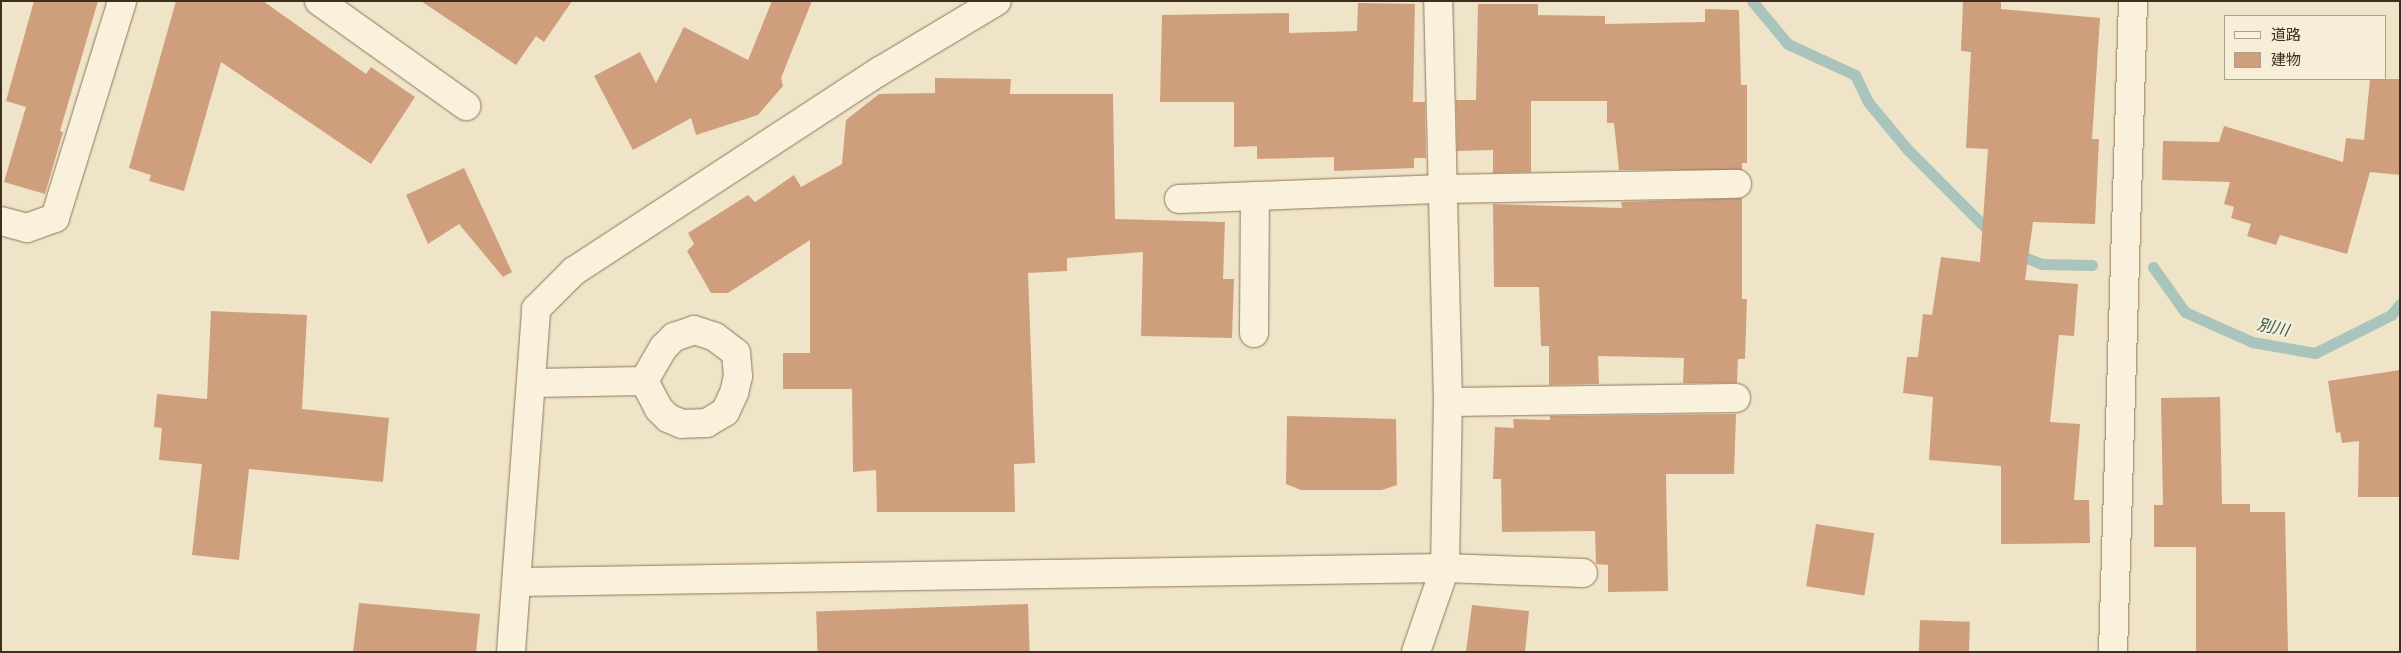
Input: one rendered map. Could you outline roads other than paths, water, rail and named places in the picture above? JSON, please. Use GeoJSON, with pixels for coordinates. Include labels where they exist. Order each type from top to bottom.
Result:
{"type":"FeatureCollection","features":[{"type":"Feature","properties":{"kind":"street"},"geometry":{"type":"LineString","coordinates":[[1,221],[27,228],[55,218],[122,1]]}},
{"type":"Feature","properties":{"kind":"street"},"geometry":{"type":"LineString","coordinates":[[318,1],[466,106]]}},
{"type":"Feature","properties":{"kind":"street"},"geometry":{"type":"LineString","coordinates":[[511,652],[518,582],[536,309],[574,271],[880,72],[997,1]]}},
{"type":"Feature","properties":{"kind":"street"},"geometry":{"type":"LineString","coordinates":[[1416,652],[1445,568],[1448,402],[1438,1]]}},
{"type":"Feature","properties":{"kind":"street"},"geometry":{"type":"LineString","coordinates":[[2113,652],[2133,1]]}},
{"type":"Feature","properties":{"kind":"street"},"geometry":{"type":"LineString","coordinates":[[1179,199],[1443,189],[1737,184]]}},
{"type":"Feature","properties":{"kind":"street"},"geometry":{"type":"LineString","coordinates":[[1254,333],[1255,196]]}},
{"type":"Feature","properties":{"kind":"street"},"geometry":{"type":"LineString","coordinates":[[532,383],[644,381]]}},
{"type":"Feature","properties":{"kind":"street"},"geometry":{"type":"LineString","coordinates":[[1448,402],[1736,398]]}},
{"type":"Feature","properties":{"kind":"street"},"geometry":{"type":"LineString","coordinates":[[518,582],[1445,568],[1583,573]]}},
{"type":"Feature","properties":{"kind":"waterway"},"geometry":{"type":"LineString","coordinates":[[1752,1],[1788,44],[1855,75],[1868,102],[1908,150],[1994,236]]}},
{"type":"Feature","properties":{"kind":"waterway"},"geometry":{"type":"LineString","coordinates":[[2016,254],[2042,264],[2092,265]]}},
{"type":"Feature","properties":{"kind":"waterway","name":"別川"},"geometry":{"type":"LineString","coordinates":[[2153,267],[2185,312],[2252,342],[2315,353],[2391,315],[2400,304]]}}]}
